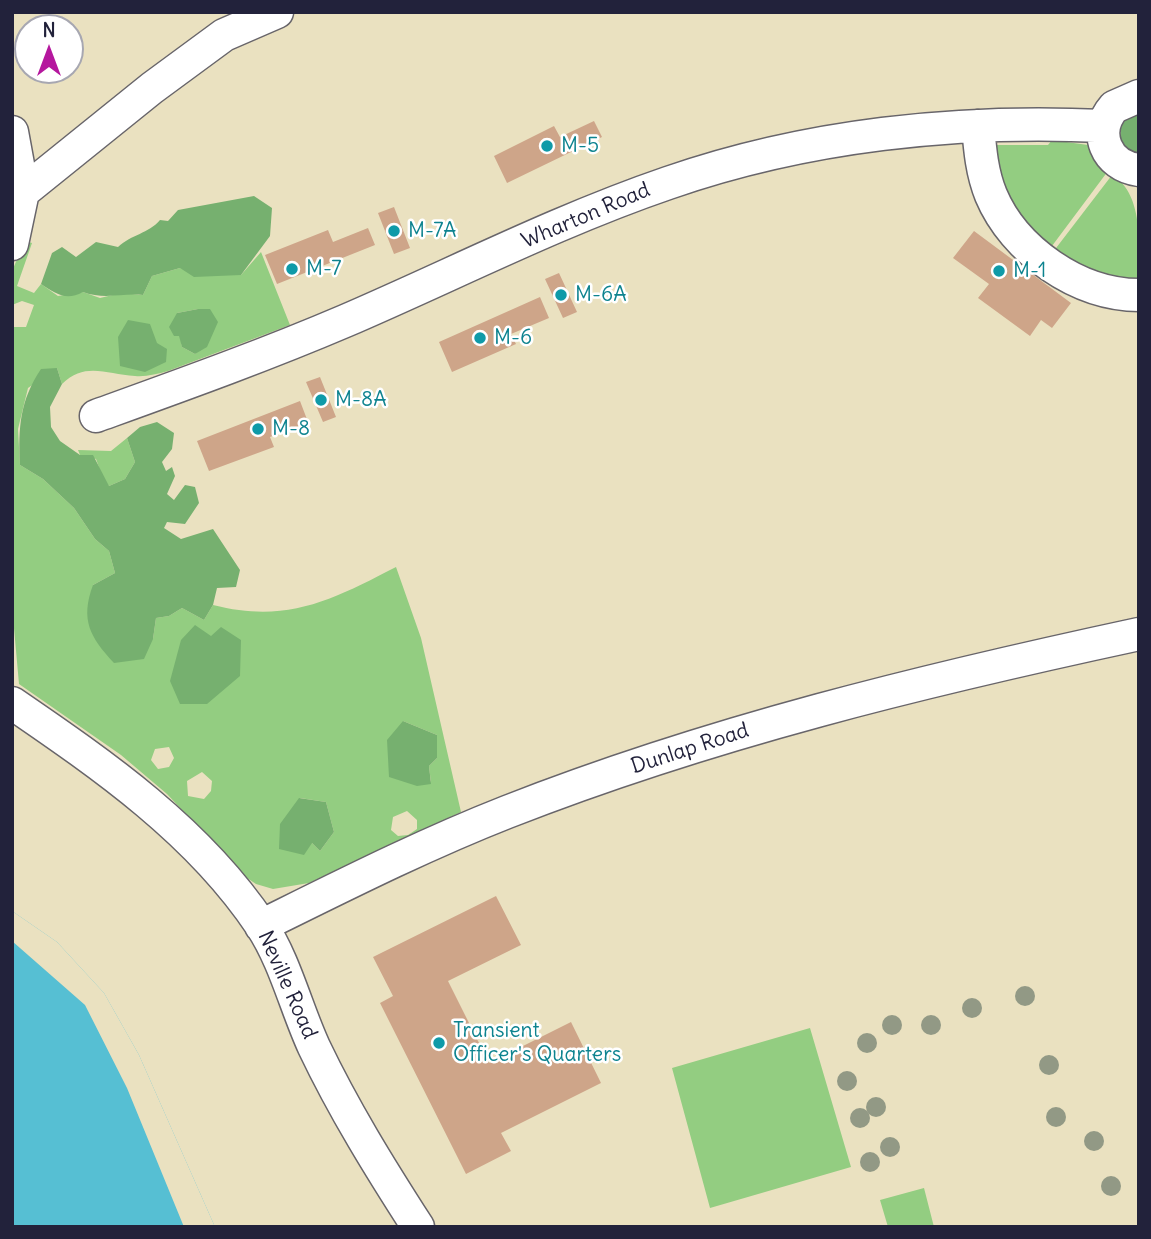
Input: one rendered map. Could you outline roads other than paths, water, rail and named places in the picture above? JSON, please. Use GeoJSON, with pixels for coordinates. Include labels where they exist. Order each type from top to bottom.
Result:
{"type":"FeatureCollection","features":[{"type":"Feature","properties":{"kind":"street"},"geometry":{"type":"LineString","coordinates":[[23,192],[152,88],[224,35],[277,12]]}},
{"type":"Feature","properties":{"kind":"street"},"geometry":{"type":"LineString","coordinates":[[1139,96],[1124,100],[1114,107],[1104,126],[1104,141],[1112,157],[1121,165],[1139,170]]}},
{"type":"Feature","properties":{"kind":"street","name":"Wharton Road"},"geometry":{"type":"LineString","coordinates":[[96,416],[341,323],[605,205],[734,163],[837,141],[978,127],[1104,126]]}},
{"type":"Feature","properties":{"kind":"street"},"geometry":{"type":"LineString","coordinates":[[978,127],[982,166],[990,193],[1018,238],[1055,268],[1075,279],[1114,292],[1139,295]]}},
{"type":"Feature","properties":{"kind":"street"},"geometry":{"type":"LineString","coordinates":[[12,132],[23,192],[12,244]]}},
{"type":"Feature","properties":{"kind":"street","name":"Dunlap Road"},"geometry":{"type":"LineString","coordinates":[[261,926],[506,812],[620,772],[822,709],[1139,634]]}},
{"type":"Feature","properties":{"kind":"street","name":"Neville Road"},"geometry":{"type":"LineString","coordinates":[[12,703],[103,766],[171,822],[221,874],[261,926],[334,1088],[418,1227]]}},
{"type":"Feature","properties":{"kind":"water"},"geometry":{"type":"Polygon","coordinates":[[[12,911],[57,942],[104,993],[139,1055],[215,1227],[12,1227],[12,911]]]}},
{"type":"Feature","properties":{"kind":"place","name":"M-5"},"geometry":{"type":"Point","coordinates":[547,146]}},
{"type":"Feature","properties":{"kind":"place","name":"M-7A"},"geometry":{"type":"Point","coordinates":[394,231]}},
{"type":"Feature","properties":{"kind":"place","name":"M-7"},"geometry":{"type":"Point","coordinates":[292,269]}},
{"type":"Feature","properties":{"kind":"place","name":"M-1"},"geometry":{"type":"Point","coordinates":[999,271]}},
{"type":"Feature","properties":{"kind":"place","name":"M-6A"},"geometry":{"type":"Point","coordinates":[561,295]}},
{"type":"Feature","properties":{"kind":"place","name":"M-6"},"geometry":{"type":"Point","coordinates":[480,338]}},
{"type":"Feature","properties":{"kind":"place","name":"M-8A"},"geometry":{"type":"Point","coordinates":[321,400]}},
{"type":"Feature","properties":{"kind":"place","name":"M-8"},"geometry":{"type":"Point","coordinates":[258,429]}},
{"type":"Feature","properties":{"kind":"place","name":"Transient Officer's Quarters"},"geometry":{"type":"Point","coordinates":[439,1043]}}]}
